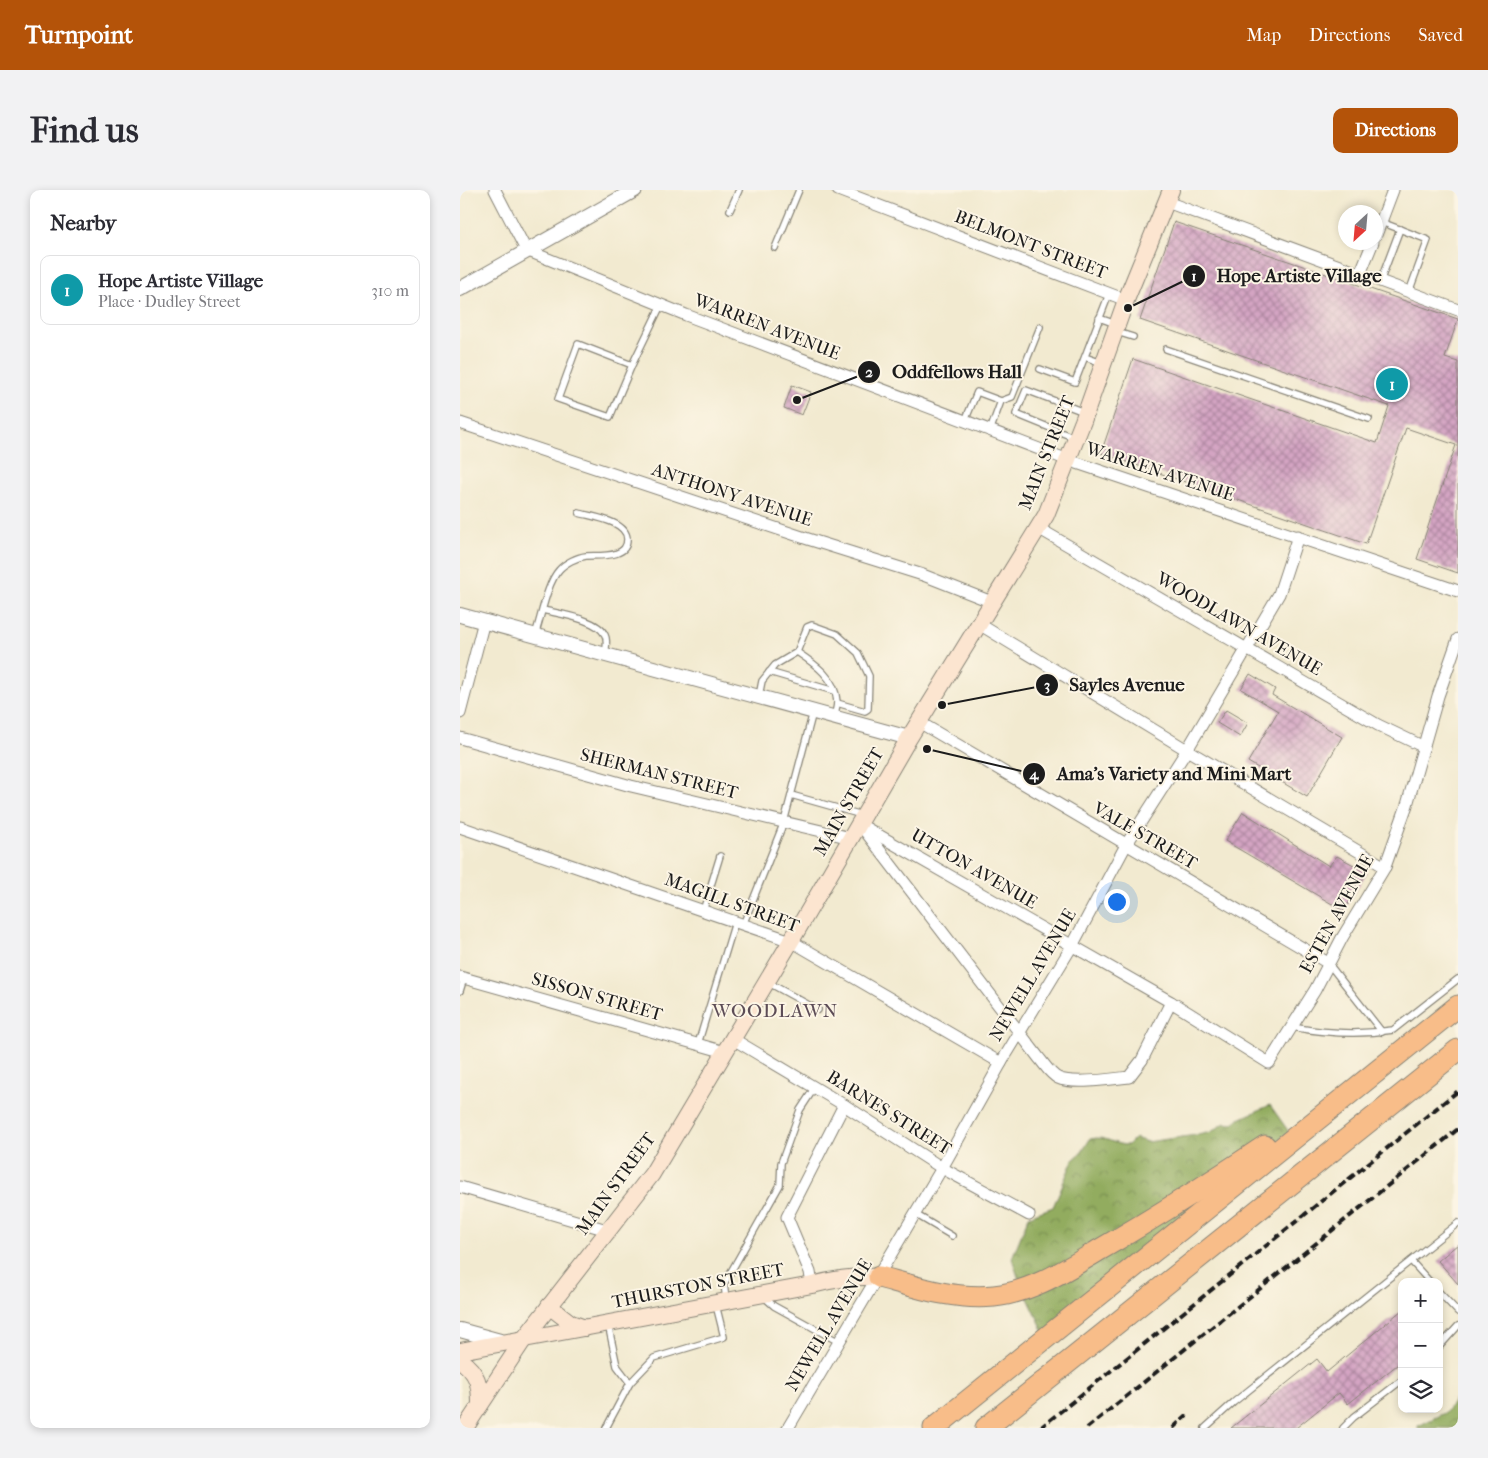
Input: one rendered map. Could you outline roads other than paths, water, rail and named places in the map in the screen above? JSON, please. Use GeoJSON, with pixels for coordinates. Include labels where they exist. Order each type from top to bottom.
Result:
{"type":"FeatureCollection","features":[{"type":"Feature","properties":{"kind":"highway"},"geometry":{"type":"LineString","coordinates":[[934,1428],[1458,1006]]}},
{"type":"Feature","properties":{"kind":"highway"},"geometry":{"type":"LineString","coordinates":[[986,1428],[1458,1050]]}},
{"type":"Feature","properties":{"kind":"highway"},"geometry":{"type":"LineString","coordinates":[[879,1277],[934,1292],[980,1296],[1011,1293],[1043,1282],[1117,1240],[1224,1174],[1387,1064]]}},
{"type":"Feature","properties":{"kind":"main road","name":"MAIN STREET"},"geometry":{"type":"LineString","coordinates":[[465,1428],[549,1306],[652,1174],[767,982],[909,738],[1046,514],[1086,413],[1126,300],[1169,196]]}},
{"type":"Feature","properties":{"kind":"main road","name":"THURSTON STREET"},"geometry":{"type":"LineString","coordinates":[[524,1340],[837,1279],[861,1276],[879,1277]]}},
{"type":"Feature","properties":{"kind":"main road"},"geometry":{"type":"LineString","coordinates":[[549,1306],[571,1323],[585,1328]]}},
{"type":"Feature","properties":{"kind":"main road"},"geometry":{"type":"LineString","coordinates":[[460,1351],[524,1340]]}},
{"type":"Feature","properties":{"kind":"main road"},"geometry":{"type":"LineString","coordinates":[[460,1360],[471,1368],[477,1380],[480,1391],[480,1405]]}},
{"type":"Feature","properties":{"kind":"street"},"geometry":{"type":"LineString","coordinates":[[495,190],[526,250]]}},
{"type":"Feature","properties":{"kind":"street"},"geometry":{"type":"LineString","coordinates":[[460,289],[635,190]]}},
{"type":"Feature","properties":{"kind":"street","name":"BELMONT STREET"},"geometry":{"type":"LineString","coordinates":[[838,190],[1126,300]]}},
{"type":"Feature","properties":{"kind":"street"},"geometry":{"type":"LineString","coordinates":[[1383,217],[1393,190]]}},
{"type":"Feature","properties":{"kind":"street"},"geometry":{"type":"LineString","coordinates":[[1169,196],[1380,282],[1458,310]]}},
{"type":"Feature","properties":{"kind":"street","name":"WARREN AVENUE"},"geometry":{"type":"LineString","coordinates":[[526,250],[661,305],[1068,460],[1458,591]]}},
{"type":"Feature","properties":{"kind":"street"},"geometry":{"type":"LineString","coordinates":[[1360,274],[1369,250]]}},
{"type":"Feature","properties":{"kind":"street","name":"ANTHONY AVENUE"},"geometry":{"type":"LineString","coordinates":[[460,423],[808,539],[924,575],[992,602]]}},
{"type":"Feature","properties":{"kind":"street","name":"WOODLAWN AVENUE"},"geometry":{"type":"LineString","coordinates":[[1038,528],[1245,649],[1378,724],[1424,747]]}},
{"type":"Feature","properties":{"kind":"street","name":"NEWELL AVENUE"},"geometry":{"type":"LineString","coordinates":[[788,1428],[879,1277],[1019,1032],[1072,946],[1126,845],[1187,750],[1279,594],[1298,536]]}},
{"type":"Feature","properties":{"kind":"street"},"geometry":{"type":"LineString","coordinates":[[460,615],[909,738]]}},
{"type":"Feature","properties":{"kind":"street"},"geometry":{"type":"LineString","coordinates":[[460,713],[484,621]]}},
{"type":"Feature","properties":{"kind":"street"},"geometry":{"type":"LineString","coordinates":[[979,624],[1385,867]]}},
{"type":"Feature","properties":{"kind":"street","name":"ESTEN AVENUE"},"geometry":{"type":"LineString","coordinates":[[1226,1036],[1269,1063],[1315,990],[1328,963],[1385,867],[1424,747],[1438,696],[1458,639]]}},
{"type":"Feature","properties":{"kind":"street","name":"VALE STREET"},"geometry":{"type":"LineString","coordinates":[[919,722],[1328,963]]}},
{"type":"Feature","properties":{"kind":"street","name":"SHERMAN STREET"},"geometry":{"type":"LineString","coordinates":[[460,738],[630,786],[851,838]]}},
{"type":"Feature","properties":{"kind":"street"},"geometry":{"type":"LineString","coordinates":[[862,820],[1019,1032],[1053,1074],[1060,1079],[1105,1081],[1129,1077],[1142,1060],[1171,1002]]}},
{"type":"Feature","properties":{"kind":"street","name":"UTTON AVENUE"},"geometry":{"type":"LineString","coordinates":[[862,820],[1226,1036]]}},
{"type":"Feature","properties":{"kind":"street","name":"MAGILL STREET"},"geometry":{"type":"LineString","coordinates":[[460,827],[791,941],[1001,1063]]}},
{"type":"Feature","properties":{"kind":"street","name":"SISSON STREET"},"geometry":{"type":"LineString","coordinates":[[462,978],[698,1044],[729,1045]]}},
{"type":"Feature","properties":{"kind":"street","name":"BARNES STREET"},"geometry":{"type":"LineString","coordinates":[[729,1045],[815,1087],[942,1168],[1029,1215]]}},
{"type":"Feature","properties":{"kind":"street"},"geometry":{"type":"LineString","coordinates":[[812,1285],[810,1272],[786,1217],[844,1105]]}},
{"type":"Feature","properties":{"kind":"street"},"geometry":{"type":"LineString","coordinates":[[460,1187],[608,1230]]}},
{"type":"Feature","properties":{"kind":"street"},"geometry":{"type":"LineString","coordinates":[[460,1330],[504,1342]]}},
{"type":"Feature","properties":{"kind":"lane"},"geometry":{"type":"LineString","coordinates":[[730,210],[739,190]]}},
{"type":"Feature","properties":{"kind":"lane"},"geometry":{"type":"LineString","coordinates":[[775,248],[799,190]]}},
{"type":"Feature","properties":{"kind":"lane"},"geometry":{"type":"LineString","coordinates":[[1383,223],[1428,240],[1409,292]]}},
{"type":"Feature","properties":{"kind":"lane"},"geometry":{"type":"LineString","coordinates":[[1380,282],[1400,229]]}},
{"type":"Feature","properties":{"kind":"lane"},"geometry":{"type":"LineString","coordinates":[[1040,369],[1075,382],[1108,294]]}},
{"type":"Feature","properties":{"kind":"lane"},"geometry":{"type":"LineString","coordinates":[[632,365],[578,344],[558,399],[610,417],[632,365],[661,305]]}},
{"type":"Feature","properties":{"kind":"lane"},"geometry":{"type":"LineString","coordinates":[[1099,318],[1133,337]]}},
{"type":"Feature","properties":{"kind":"lane"},"geometry":{"type":"LineString","coordinates":[[965,421],[977,392],[1001,401],[1012,397],[1040,327]]}},
{"type":"Feature","properties":{"kind":"lane"},"geometry":{"type":"LineString","coordinates":[[1166,349],[1369,419]]}},
{"type":"Feature","properties":{"kind":"lane"},"geometry":{"type":"LineString","coordinates":[[1085,357],[1103,364]]}},
{"type":"Feature","properties":{"kind":"lane"},"geometry":{"type":"LineString","coordinates":[[1076,439],[1016,414],[1026,390],[1086,413]]}},
{"type":"Feature","properties":{"kind":"lane"},"geometry":{"type":"LineString","coordinates":[[990,431],[1001,401]]}},
{"type":"Feature","properties":{"kind":"lane"},"geometry":{"type":"LineString","coordinates":[[535,635],[552,582],[559,569],[568,562],[584,556],[613,555],[624,549],[627,544],[628,537],[618,524],[579,513]]}},
{"type":"Feature","properties":{"kind":"lane"},"geometry":{"type":"LineString","coordinates":[[543,610],[594,624],[606,635],[604,654]]}},
{"type":"Feature","properties":{"kind":"lane"},"geometry":{"type":"LineString","coordinates":[[758,697],[762,681],[775,665],[797,652],[807,627],[812,625],[837,634],[858,653],[869,676],[868,709],[865,711],[837,703]]}},
{"type":"Feature","properties":{"kind":"lane"},"geometry":{"type":"LineString","coordinates":[[797,652],[827,675],[837,703],[834,718]]}},
{"type":"Feature","properties":{"kind":"lane"},"geometry":{"type":"LineString","coordinates":[[769,672],[834,691]]}},
{"type":"Feature","properties":{"kind":"lane"},"geometry":{"type":"LineString","coordinates":[[698,1044],[739,923],[784,822],[813,712]]}},
{"type":"Feature","properties":{"kind":"lane"},"geometry":{"type":"LineString","coordinates":[[791,795],[862,820]]}},
{"type":"Feature","properties":{"kind":"lane"},"geometry":{"type":"LineString","coordinates":[[703,911],[720,856]]}},
{"type":"Feature","properties":{"kind":"lane"},"geometry":{"type":"LineString","coordinates":[[1328,963],[1382,1032]]}},
{"type":"Feature","properties":{"kind":"lane"},"geometry":{"type":"LineString","coordinates":[[460,991],[462,978]]}},
{"type":"Feature","properties":{"kind":"lane"},"geometry":{"type":"LineString","coordinates":[[1292,1027],[1315,1031],[1382,1032],[1393,1030],[1458,979]]}},
{"type":"Feature","properties":{"kind":"lane"},"geometry":{"type":"LineString","coordinates":[[767,982],[818,1010]]}},
{"type":"Feature","properties":{"kind":"lane"},"geometry":{"type":"LineString","coordinates":[[606,1428],[630,1383],[654,1358],[724,1337],[721,1302],[724,1284],[780,1185],[781,1163],[800,1110],[815,1087]]}},
{"type":"Feature","properties":{"kind":"lane"},"geometry":{"type":"LineString","coordinates":[[915,1214],[952,1236]]}},
{"type":"Feature","properties":{"kind":"lane"},"geometry":{"type":"LineString","coordinates":[[1205,1428],[1234,1402],[1458,1224]]}},
{"type":"Feature","properties":{"kind":"lane"},"geometry":{"type":"LineString","coordinates":[[1410,1261],[1426,1278]]}},
{"type":"Feature","properties":{"kind":"lane"},"geometry":{"type":"LineString","coordinates":[[762,1294],[774,1306],[839,1342]]}},
{"type":"Feature","properties":{"kind":"lane"},"geometry":{"type":"LineString","coordinates":[[1443,1296],[1458,1312]]}},
{"type":"Feature","properties":{"kind":"lane"},"geometry":{"type":"LineString","coordinates":[[608,1323],[617,1366],[630,1383]]}},
{"type":"Feature","properties":{"kind":"lane"},"geometry":{"type":"LineString","coordinates":[[1443,1343],[1458,1326]]}},
{"type":"Feature","properties":{"kind":"lane"},"geometry":{"type":"LineString","coordinates":[[1343,1428],[1354,1417],[1398,1383]]}},
{"type":"Feature","properties":{"kind":"railway"},"geometry":{"type":"LineString","coordinates":[[1040,1428],[1458,1091]]}},
{"type":"Feature","properties":{"kind":"railway"},"geometry":{"type":"LineString","coordinates":[[1087,1428],[1458,1129]]}},
{"type":"Feature","properties":{"kind":"railway"},"geometry":{"type":"LineString","coordinates":[[1173,1428],[1187,1415]]}},
{"type":"Feature","properties":{"kind":"place","name":"Hope Artiste Village"},"geometry":{"type":"Point","coordinates":[1128,308]}},
{"type":"Feature","properties":{"kind":"place","name":"Hope Artiste Village"},"geometry":{"type":"Point","coordinates":[1392,384]}},
{"type":"Feature","properties":{"kind":"place","name":"Oddfellows Hall"},"geometry":{"type":"Point","coordinates":[797,400]}},
{"type":"Feature","properties":{"kind":"place","name":"Sayles Avenue"},"geometry":{"type":"Point","coordinates":[942,705]}},
{"type":"Feature","properties":{"kind":"place","name":"Ama's Variety and Mini Mart"},"geometry":{"type":"Point","coordinates":[927,749]}},
{"type":"Feature","properties":{"kind":"district","name":"WOODLAWN"},"geometry":{"type":"Point","coordinates":[775,1011]}}]}
